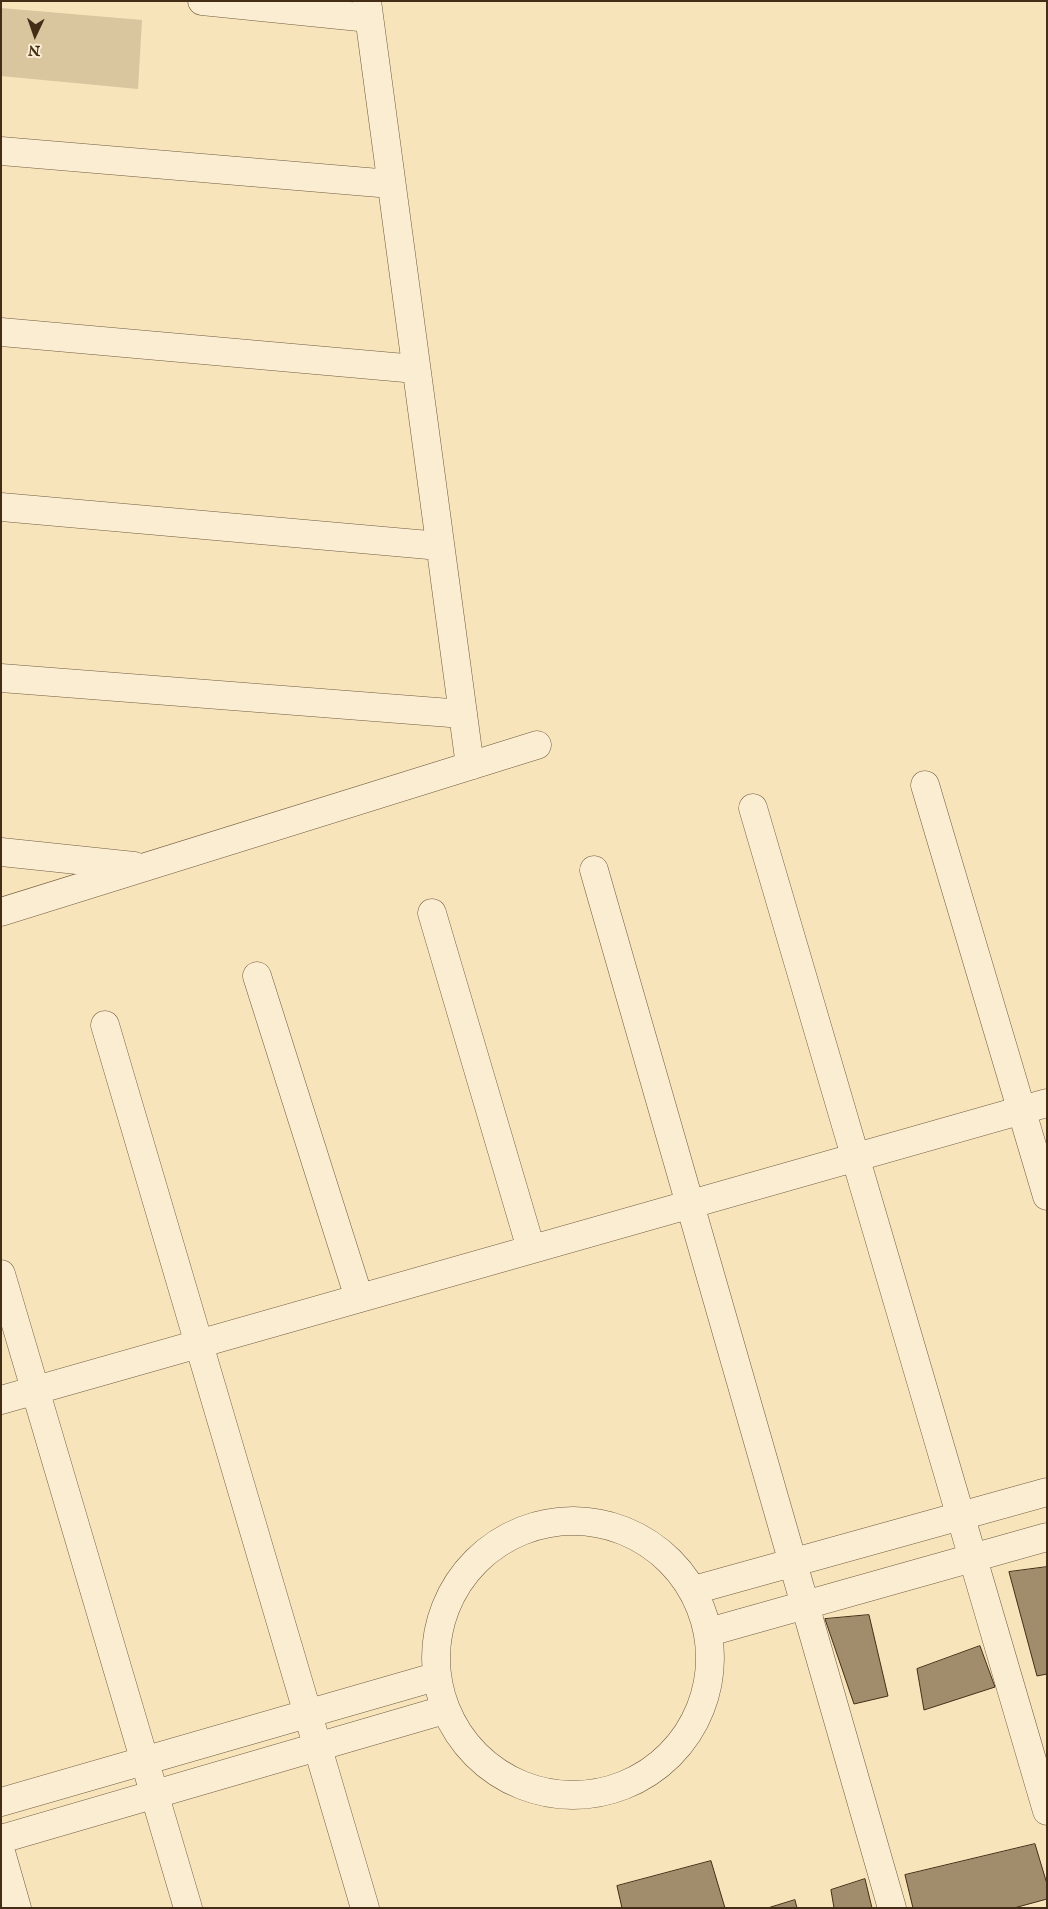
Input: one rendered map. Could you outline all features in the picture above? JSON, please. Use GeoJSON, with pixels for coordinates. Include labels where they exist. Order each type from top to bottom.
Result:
{"type":"FeatureCollection","features":[{"type":"Feature","properties":{"kind":"street"},"geometry":{"type":"LineString","coordinates":[[202,1],[368,9],[470,766]]}},
{"type":"Feature","properties":{"kind":"street"},"geometry":{"type":"LineString","coordinates":[[1,151],[391,184]]}},
{"type":"Feature","properties":{"kind":"street"},"geometry":{"type":"LineString","coordinates":[[1,332],[416,369]]}},
{"type":"Feature","properties":{"kind":"street"},"geometry":{"type":"LineString","coordinates":[[1,507],[440,546]]}},
{"type":"Feature","properties":{"kind":"street"},"geometry":{"type":"LineString","coordinates":[[1,678],[463,714]]}},
{"type":"Feature","properties":{"kind":"street"},"geometry":{"type":"LineString","coordinates":[[1,912],[537,745]]}},
{"type":"Feature","properties":{"kind":"street"},"geometry":{"type":"LineString","coordinates":[[925,784],[1034,1106],[1047,1196]]}},
{"type":"Feature","properties":{"kind":"street"},"geometry":{"type":"LineString","coordinates":[[753,808],[1047,1811]]}},
{"type":"Feature","properties":{"kind":"street"},"geometry":{"type":"LineString","coordinates":[[1,852],[146,867]]}},
{"type":"Feature","properties":{"kind":"street"},"geometry":{"type":"LineString","coordinates":[[594,870],[892,1908]]}},
{"type":"Feature","properties":{"kind":"street"},"geometry":{"type":"LineString","coordinates":[[432,913],[530,1249]]}},
{"type":"Feature","properties":{"kind":"street"},"geometry":{"type":"LineString","coordinates":[[257,976],[359,1298]]}},
{"type":"Feature","properties":{"kind":"street"},"geometry":{"type":"LineString","coordinates":[[105,1025],[365,1908]]}},
{"type":"Feature","properties":{"kind":"street"},"geometry":{"type":"LineString","coordinates":[[1,1400],[1034,1106]]}},
{"type":"Feature","properties":{"kind":"street"},"geometry":{"type":"LineString","coordinates":[[1,1274],[188,1908]]}},
{"type":"Feature","properties":{"kind":"street"},"geometry":{"type":"LineString","coordinates":[[694,1590],[1047,1492]]}},
{"type":"Feature","properties":{"kind":"street"},"geometry":{"type":"LineString","coordinates":[[576,1520],[623,1529],[664,1554],[694,1590],[709,1632],[711,1678],[697,1720],[670,1757],[633,1783],[590,1795],[545,1793],[503,1777],[468,1749],[444,1710],[435,1677],[437,1629],[455,1585],[487,1550],[528,1527],[576,1520]]}},
{"type":"Feature","properties":{"kind":"street"},"geometry":{"type":"LineString","coordinates":[[709,1632],[1047,1537]]}},
{"type":"Feature","properties":{"kind":"street"},"geometry":{"type":"LineString","coordinates":[[1,1802],[435,1677]]}},
{"type":"Feature","properties":{"kind":"street"},"geometry":{"type":"LineString","coordinates":[[1,1839],[444,1710]]}},
{"type":"Feature","properties":{"kind":"street"},"geometry":{"type":"LineString","coordinates":[[1,1852],[17,1908]]}},
{"type":"Feature","properties":{"kind":"shaded area"},"geometry":{"type":"Polygon","coordinates":[[[1,8],[142,20],[138,89],[1,76],[1,8]]]}},
{"type":"Feature","properties":{"kind":"building"},"geometry":{"type":"Polygon","coordinates":[[[1047,1567],[1047,1674],[1037,1676],[1009,1572],[1047,1567]]]}},
{"type":"Feature","properties":{"kind":"building"},"geometry":{"type":"Polygon","coordinates":[[[869,1615],[888,1696],[854,1704],[825,1619],[869,1615]]]}},
{"type":"Feature","properties":{"kind":"building"},"geometry":{"type":"Polygon","coordinates":[[[980,1646],[995,1687],[924,1710],[917,1669],[980,1646]]]}},
{"type":"Feature","properties":{"kind":"building"},"geometry":{"type":"Polygon","coordinates":[[[1035,1844],[1047,1884],[1047,1899],[1014,1908],[913,1908],[905,1875],[1035,1844]]]}},
{"type":"Feature","properties":{"kind":"building"},"geometry":{"type":"Polygon","coordinates":[[[711,1861],[725,1908],[622,1908],[617,1886],[711,1861]]]}},
{"type":"Feature","properties":{"kind":"building"},"geometry":{"type":"Polygon","coordinates":[[[865,1879],[872,1908],[834,1908],[831,1890],[865,1879]]]}},
{"type":"Feature","properties":{"kind":"building"},"geometry":{"type":"Polygon","coordinates":[[[795,1900],[797,1908],[768,1908],[795,1900]]]}}]}
